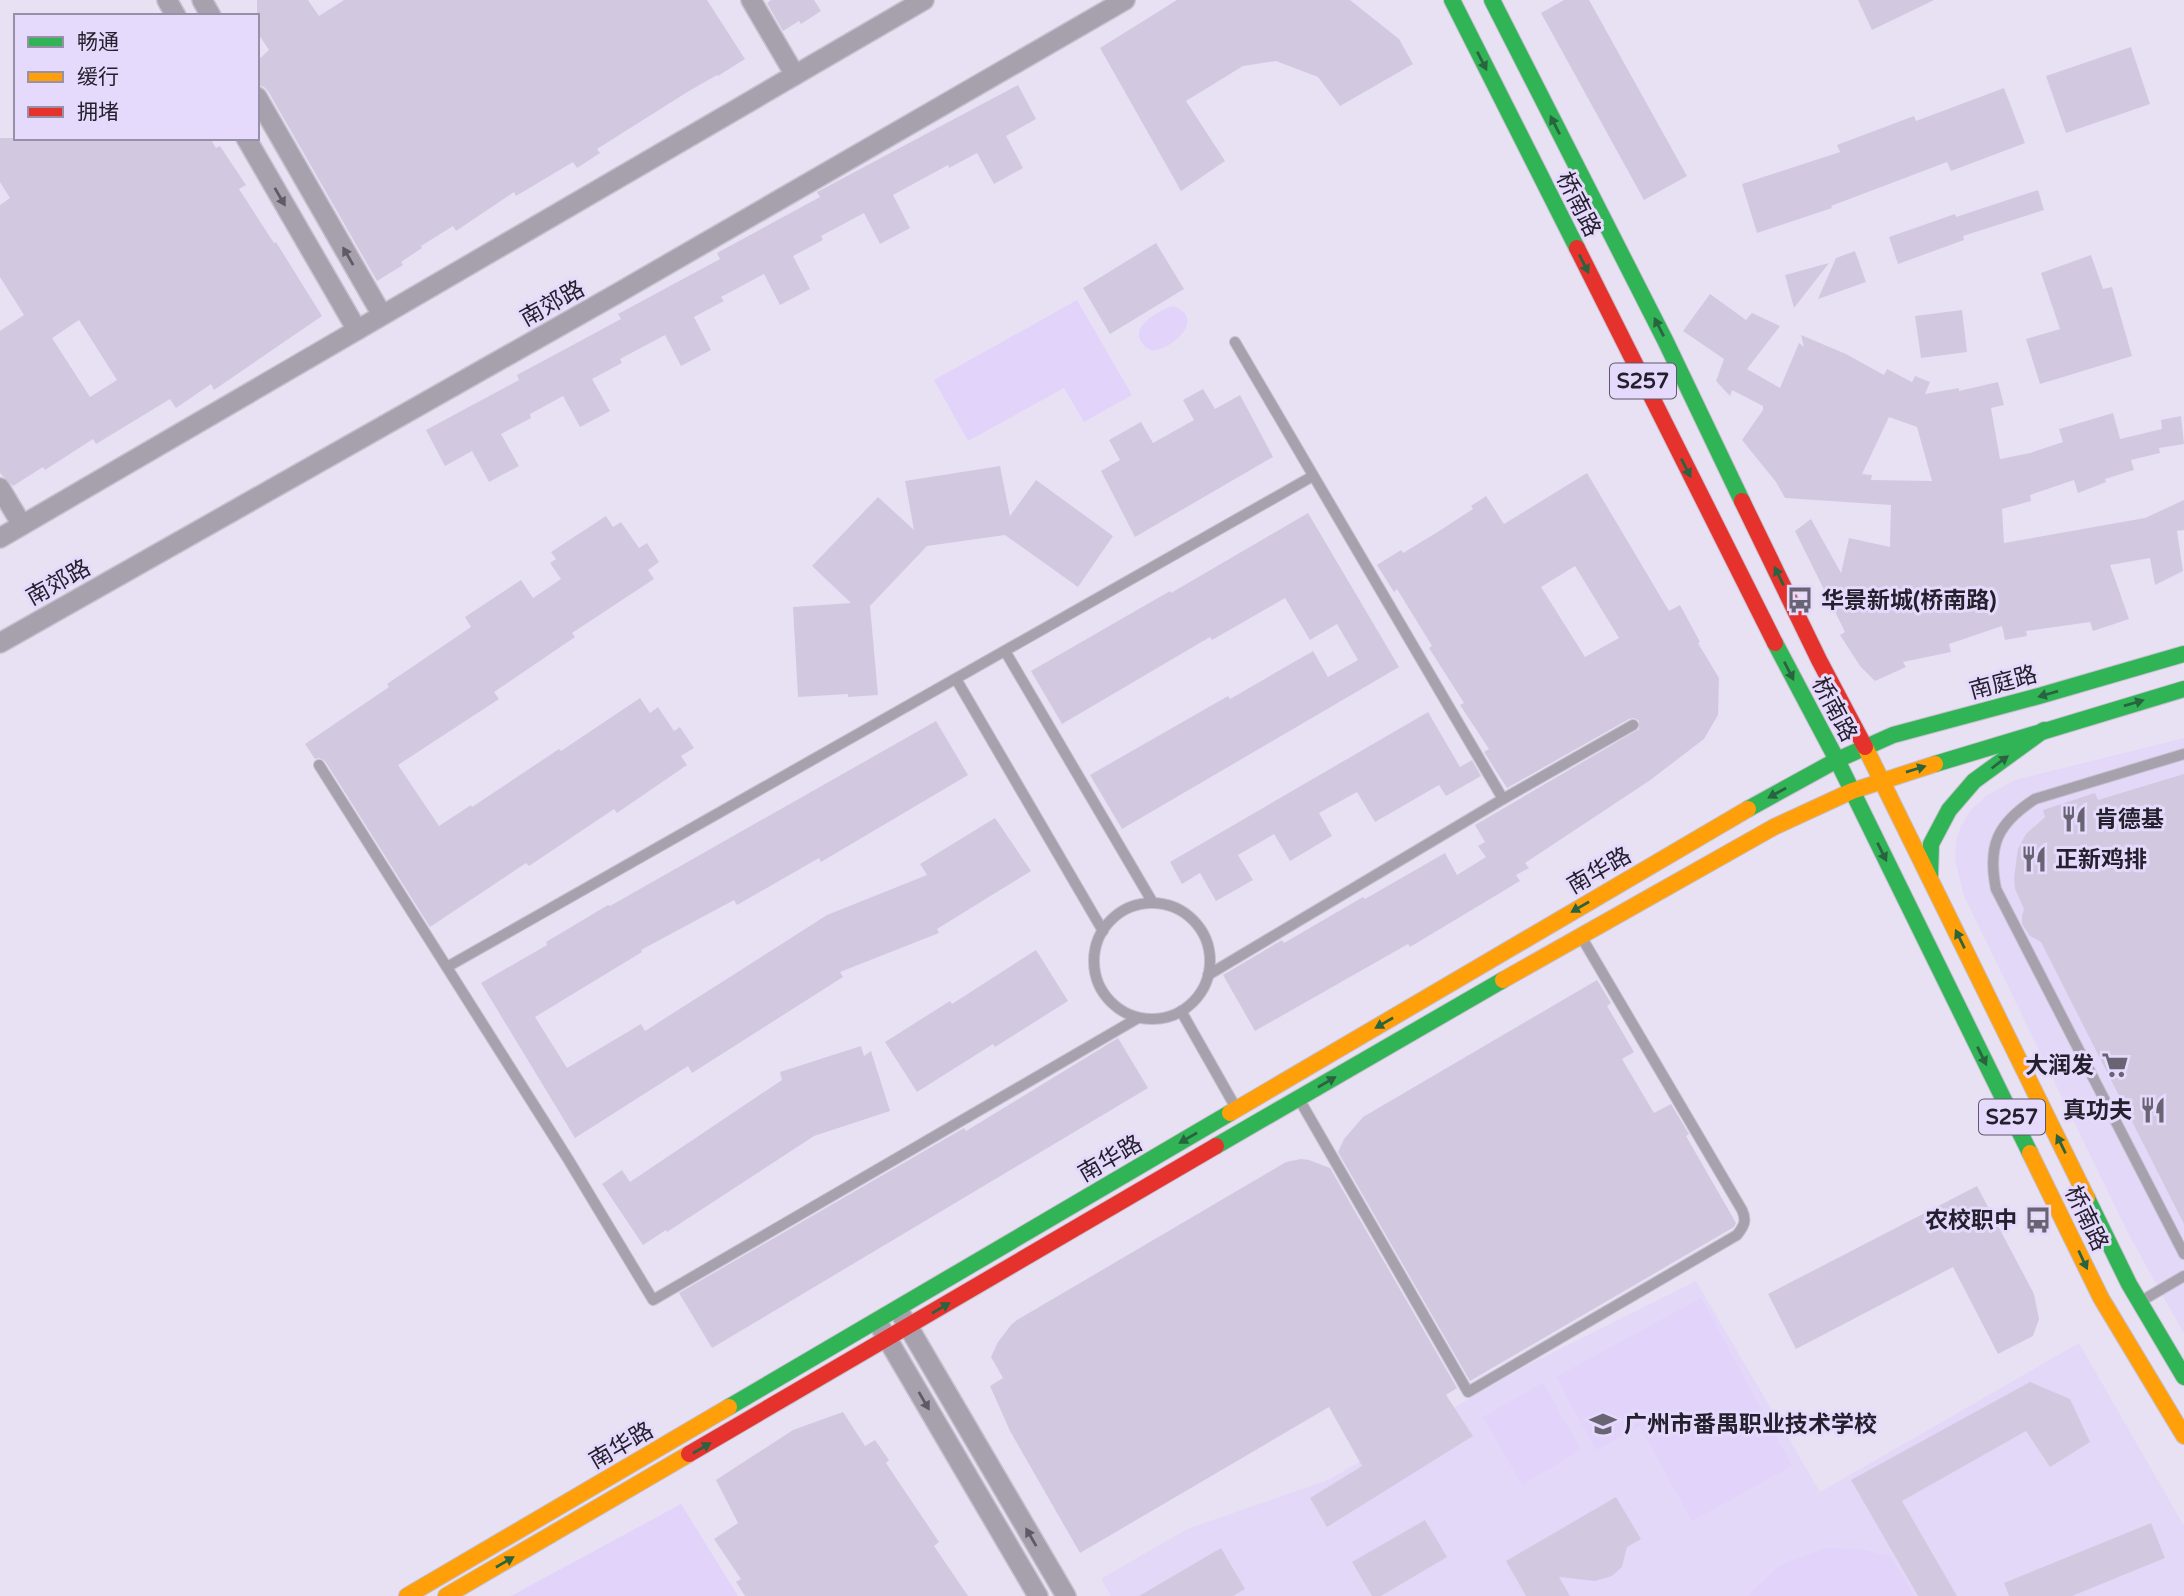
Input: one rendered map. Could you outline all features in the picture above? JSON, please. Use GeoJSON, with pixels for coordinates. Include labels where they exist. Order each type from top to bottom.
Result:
{"type":"FeatureCollection","features":[{"type":"Feature","properties":{"kind":"street"},"geometry":{"type":"LineString","coordinates":[[751,0],[795,75]]}},
{"type":"Feature","properties":{"kind":"street"},"geometry":{"type":"LineString","coordinates":[[0,538],[924,0]]}},
{"type":"Feature","properties":{"kind":"street","name":"南郊路"},"geometry":{"type":"LineString","coordinates":[[0,643],[606,300],[1125,0]]}},
{"type":"Feature","properties":{"kind":"street","name":"桥南路"},"geometry":{"type":"LineString","coordinates":[[1452,0],[1785,663],[1837,760],[2101,1298],[2184,1436]]}},
{"type":"Feature","properties":{"kind":"street","name":"桥南路"},"geometry":{"type":"LineString","coordinates":[[1492,0],[1665,340],[1819,660],[1930,877],[2139,1302],[2184,1377]]}},
{"type":"Feature","properties":{"kind":"street"},"geometry":{"type":"LineString","coordinates":[[259,100],[382,315]]}},
{"type":"Feature","properties":{"kind":"street"},"geometry":{"type":"LineString","coordinates":[[247,140],[357,330]]}},
{"type":"Feature","properties":{"kind":"street"},"geometry":{"type":"LineString","coordinates":[[0,488],[22,525]]}},
{"type":"Feature","properties":{"kind":"street","name":"南庭路"},"geometry":{"type":"LineString","coordinates":[[1837,760],[1893,735],[2184,654]]}},
{"type":"Feature","properties":{"kind":"street"},"geometry":{"type":"LineString","coordinates":[[1852,791],[1881,779],[2184,689]]}},
{"type":"Feature","properties":{"kind":"street"},"geometry":{"type":"LineString","coordinates":[[1930,877],[1931,844],[1949,810],[1974,781],[2045,730]]}},
{"type":"Feature","properties":{"kind":"street","name":"南华路"},"geometry":{"type":"LineString","coordinates":[[407,1596],[1773,794],[1837,760]]}},
{"type":"Feature","properties":{"kind":"street","name":"南华路"},"geometry":{"type":"LineString","coordinates":[[446,1596],[1581,936],[1774,827],[1852,791]]}},
{"type":"Feature","properties":{"kind":"street"},"geometry":{"type":"LineString","coordinates":[[898,1309],[1066,1596]]}},
{"type":"Feature","properties":{"kind":"street"},"geometry":{"type":"LineString","coordinates":[[877,1321],[1038,1596]]}},
{"type":"Feature","properties":{"kind":"lane"},"geometry":{"type":"LineString","coordinates":[[1234,342],[1503,799]]}},
{"type":"Feature","properties":{"kind":"lane"},"geometry":{"type":"LineString","coordinates":[[447,968],[1313,476]]}},
{"type":"Feature","properties":{"kind":"lane"},"geometry":{"type":"LineString","coordinates":[[1005,651],[1153,903]]}},
{"type":"Feature","properties":{"kind":"lane"},"geometry":{"type":"LineString","coordinates":[[956,679],[1103,930]]}},
{"type":"Feature","properties":{"kind":"lane"},"geometry":{"type":"LineString","coordinates":[[1208,975],[1503,799],[1633,725]]}},
{"type":"Feature","properties":{"kind":"lane"},"geometry":{"type":"LineString","coordinates":[[2184,754],[2035,799],[2013,815],[1997,835],[1992,869],[1996,889],[2184,1254]]}},
{"type":"Feature","properties":{"kind":"lane"},"geometry":{"type":"LineString","coordinates":[[319,765],[561,1147],[653,1300],[1138,1018]]}},
{"type":"Feature","properties":{"kind":"lane"},"geometry":{"type":"LineString","coordinates":[[1153,903],[1184,912],[1202,928],[1211,950],[1208,975],[1202,989],[1181,1011],[1160,1018],[1138,1018],[1124,1013],[1104,995],[1098,981],[1095,951],[1103,930],[1116,916],[1129,908],[1153,903]]}},
{"type":"Feature","properties":{"kind":"lane"},"geometry":{"type":"LineString","coordinates":[[1298,1099],[1468,1392],[1737,1235],[1744,1225],[1742,1210],[1581,936]]}},
{"type":"Feature","properties":{"kind":"lane"},"geometry":{"type":"LineString","coordinates":[[1181,1011],[1237,1109]]}},
{"type":"Feature","properties":{"kind":"lane"},"geometry":{"type":"LineString","coordinates":[[2139,1302],[2184,1276]]}},
{"type":"Feature","properties":{"kind":"shaded area"},"geometry":{"type":"Polygon","coordinates":[[[1077,300],[1132,395],[1084,422],[1064,388],[968,441],[934,380],[1077,300]]]}},
{"type":"Feature","properties":{"kind":"shaded area"},"geometry":{"type":"Polygon","coordinates":[[[1173,306],[1183,312],[1187,319],[1186,327],[1182,334],[1166,346],[1158,350],[1149,349],[1139,337],[1143,325],[1154,315],[1173,306]]]}},
{"type":"Feature","properties":{"kind":"shaded area","name":"大润发"},"geometry":{"type":"Polygon","coordinates":[[[2184,738],[2184,1334],[2129,1235],[1964,896],[1955,860],[1956,841],[1970,811],[1987,795],[2015,780],[2184,738]]]}},
{"type":"Feature","properties":{"kind":"shaded area","name":"广州市番禺职业技术学校"},"geometry":{"type":"Polygon","coordinates":[[[1696,1281],[1820,1492],[2079,1343],[2184,1526],[2184,1596],[1111,1596],[1101,1579],[1187,1529],[1328,1480],[1524,1367],[1696,1281]]]}},
{"type":"Feature","properties":{"kind":"shaded area"},"geometry":{"type":"Polygon","coordinates":[[[1701,1298],[1792,1466],[1692,1521],[1640,1426],[1596,1450],[1556,1377],[1701,1298]]]}},
{"type":"Feature","properties":{"kind":"shaded area"},"geometry":{"type":"Polygon","coordinates":[[[1543,1383],[1581,1450],[1522,1485],[1483,1417],[1543,1383]]]}},
{"type":"Feature","properties":{"kind":"shaded area"},"geometry":{"type":"Polygon","coordinates":[[[681,1504],[738,1596],[511,1596],[681,1504]]]}},
{"type":"Feature","properties":{"kind":"shaded area"},"geometry":{"type":"Polygon","coordinates":[[[1825,1548],[1865,1550],[1891,1557],[1915,1596],[1747,1596],[1779,1566],[1825,1548]]]}},
{"type":"Feature","properties":{"kind":"building"},"geometry":{"type":"Polygon","coordinates":[[[257,0],[308,0],[319,16],[344,0],[707,0],[745,59],[597,149],[600,153],[577,168],[573,162],[516,196],[514,192],[456,231],[453,226],[421,246],[422,248],[401,262],[403,265],[377,281],[268,91],[259,86],[259,59],[269,50],[259,35],[257,0]]]}},
{"type":"Feature","properties":{"kind":"building"},"geometry":{"type":"Polygon","coordinates":[[[771,0],[814,0],[821,11],[801,24],[799,21],[783,31],[767,3],[771,0]]]}},
{"type":"Feature","properties":{"kind":"building"},"geometry":{"type":"Polygon","coordinates":[[[1177,0],[1350,0],[1399,39],[1413,64],[1340,106],[1318,77],[1276,61],[1243,66],[1186,101],[1225,161],[1181,191],[1100,48],[1177,0]]]}},
{"type":"Feature","properties":{"kind":"building"},"geometry":{"type":"Polygon","coordinates":[[[1564,0],[1589,0],[1687,176],[1644,200],[1541,13],[1564,0]]]}},
{"type":"Feature","properties":{"kind":"building"},"geometry":{"type":"Polygon","coordinates":[[[1858,0],[1934,0],[1872,30],[1858,0]]]}},
{"type":"Feature","properties":{"kind":"building"},"geometry":{"type":"Polygon","coordinates":[[[2131,47],[2150,104],[2066,133],[2046,76],[2131,47]]]}},
{"type":"Feature","properties":{"kind":"building"},"geometry":{"type":"Polygon","coordinates":[[[1018,85],[1036,119],[1006,136],[1023,168],[994,184],[977,153],[949,168],[948,165],[893,195],[910,228],[880,244],[864,213],[821,236],[823,240],[793,256],[810,289],[780,305],[764,274],[721,297],[724,301],[694,317],[711,350],[681,366],[665,335],[620,359],[622,363],[592,379],[610,411],[580,427],[563,396],[501,434],[519,466],[489,482],[472,451],[445,466],[426,430],[519,380],[517,375],[621,319],[618,314],[720,259],[717,253],[820,197],[817,192],[1018,85]]]}},
{"type":"Feature","properties":{"kind":"building"},"geometry":{"type":"Polygon","coordinates":[[[2004,88],[2025,143],[1951,171],[1947,162],[1831,206],[1832,208],[1757,233],[1742,184],[1840,152],[1837,145],[1914,116],[1916,121],[2004,88]]]}},
{"type":"Feature","properties":{"kind":"building"},"geometry":{"type":"Polygon","coordinates":[[[0,138],[211,140],[216,148],[220,146],[246,185],[239,189],[322,316],[214,390],[211,384],[176,408],[170,399],[96,444],[93,439],[45,470],[43,467],[13,486],[0,473],[0,331],[24,315],[0,277],[0,205],[10,198],[0,182],[0,138]],[[79,320],[52,338],[90,397],[117,380],[79,320]]]}},
{"type":"Feature","properties":{"kind":"building"},"geometry":{"type":"Polygon","coordinates":[[[2038,190],[2044,210],[1963,236],[1964,240],[1898,264],[1889,237],[2038,190]]]}},
{"type":"Feature","properties":{"kind":"building"},"geometry":{"type":"Polygon","coordinates":[[[1156,243],[1184,289],[1110,334],[1083,288],[1156,243]]]}},
{"type":"Feature","properties":{"kind":"building"},"geometry":{"type":"Polygon","coordinates":[[[1855,251],[1866,282],[1818,299],[1836,258],[1855,251]]]}},
{"type":"Feature","properties":{"kind":"building"},"geometry":{"type":"Polygon","coordinates":[[[2091,255],[2103,289],[2112,287],[2132,356],[2040,384],[2026,339],[2060,329],[2041,273],[2091,255]]]}},
{"type":"Feature","properties":{"kind":"building"},"geometry":{"type":"Polygon","coordinates":[[[1829,263],[1794,308],[1785,275],[1829,263]]]}},
{"type":"Feature","properties":{"kind":"building"},"geometry":{"type":"Polygon","coordinates":[[[1710,294],[1746,320],[1752,313],[1780,326],[1747,369],[1780,388],[1799,343],[1804,347],[1801,335],[1846,354],[1884,375],[1887,369],[1912,382],[1915,376],[1930,382],[1925,394],[1959,388],[1959,391],[1998,382],[2004,405],[1991,408],[2000,459],[2063,442],[2059,429],[2113,413],[2120,439],[2162,429],[2161,420],[2181,416],[2184,444],[2159,448],[2160,453],[2131,460],[2134,470],[2105,479],[2106,482],[2078,493],[2074,480],[2030,495],[2031,501],[2002,509],[2004,543],[2145,518],[2184,500],[2184,530],[2177,531],[2183,571],[2155,585],[2150,558],[2110,565],[2129,619],[2093,631],[2090,622],[2026,631],[2027,636],[2005,640],[2002,626],[1949,644],[1951,652],[1903,662],[1906,667],[1875,681],[1860,666],[1840,635],[1845,632],[1795,531],[1811,519],[1841,573],[1849,538],[1890,547],[1891,505],[1785,498],[1776,482],[1742,440],[1763,410],[1763,406],[1732,390],[1730,396],[1716,381],[1724,359],[1683,331],[1710,294]],[[1889,417],[1862,474],[1872,475],[1871,480],[1932,481],[1917,427],[1889,417]]]}},
{"type":"Feature","properties":{"kind":"building"},"geometry":{"type":"Polygon","coordinates":[[[1962,310],[1967,352],[1921,358],[1915,316],[1962,310]]]}},
{"type":"Feature","properties":{"kind":"building"},"geometry":{"type":"Polygon","coordinates":[[[1203,389],[1215,409],[1240,395],[1273,457],[1135,537],[1101,471],[1120,460],[1109,440],[1141,422],[1153,443],[1194,420],[1183,400],[1203,389]]]}},
{"type":"Feature","properties":{"kind":"building"},"geometry":{"type":"Polygon","coordinates":[[[1000,466],[1010,516],[1036,480],[1113,536],[1078,587],[1005,535],[927,546],[870,606],[878,695],[798,697],[793,607],[851,603],[812,566],[878,497],[914,530],[905,481],[1000,466]]]}},
{"type":"Feature","properties":{"kind":"building"},"geometry":{"type":"Polygon","coordinates":[[[1587,473],[1669,611],[1680,605],[1719,678],[1718,715],[1704,739],[1649,781],[1525,863],[1529,868],[1516,875],[1520,881],[1410,947],[1408,944],[1255,1031],[1223,975],[1282,940],[1284,943],[1445,853],[1457,875],[1486,857],[1478,846],[1485,842],[1475,825],[1639,729],[1639,721],[1629,719],[1507,788],[1484,752],[1489,749],[1460,705],[1464,703],[1429,648],[1432,646],[1397,589],[1394,592],[1377,565],[1436,533],[1473,509],[1471,506],[1486,496],[1504,524],[1587,473]],[[1575,566],[1541,587],[1585,657],[1619,638],[1575,566]]]}},
{"type":"Feature","properties":{"kind":"building"},"geometry":{"type":"Polygon","coordinates":[[[1308,513],[1399,667],[1122,829],[1090,775],[1313,651],[1328,677],[1358,660],[1337,624],[1310,640],[1285,598],[1212,640],[1210,637],[1062,724],[1031,671],[1308,513]]]}},
{"type":"Feature","properties":{"kind":"building"},"geometry":{"type":"Polygon","coordinates":[[[606,516],[613,527],[621,522],[639,548],[647,543],[659,562],[648,570],[654,579],[572,633],[575,637],[494,692],[499,699],[398,765],[439,826],[559,749],[561,751],[640,698],[650,713],[658,707],[674,731],[680,727],[694,748],[681,756],[687,765],[617,813],[614,809],[430,927],[325,761],[315,759],[305,744],[471,627],[465,617],[521,580],[533,598],[561,579],[550,563],[556,559],[551,552],[606,516]]]}},
{"type":"Feature","properties":{"kind":"building"},"geometry":{"type":"Polygon","coordinates":[[[1428,712],[1460,767],[1472,760],[1481,776],[1446,796],[1439,785],[1375,822],[1357,792],[1319,813],[1332,836],[1290,861],[1274,834],[1238,855],[1253,880],[1216,901],[1200,873],[1182,884],[1170,862],[1428,712]]]}},
{"type":"Feature","properties":{"kind":"building"},"geometry":{"type":"Polygon","coordinates":[[[936,721],[968,775],[821,862],[819,858],[737,905],[734,900],[641,950],[642,952],[535,1017],[567,1068],[641,1024],[645,1031],[827,915],[927,875],[920,864],[995,818],[1031,871],[937,929],[939,933],[840,972],[843,977],[692,1073],[688,1066],[575,1138],[481,983],[547,945],[546,942],[608,905],[936,721]]]}},
{"type":"Feature","properties":{"kind":"building"},"geometry":{"type":"Polygon","coordinates":[[[2184,774],[2184,1224],[2041,942],[2030,936],[2022,924],[2024,909],[2015,889],[2014,878],[2018,849],[2026,834],[2045,817],[2043,810],[2095,793],[2098,800],[2184,774]]]}},
{"type":"Feature","properties":{"kind":"building"},"geometry":{"type":"Polygon","coordinates":[[[1036,950],[1068,1001],[917,1092],[885,1042],[950,1001],[952,1004],[1036,950]]]}},
{"type":"Feature","properties":{"kind":"building"},"geometry":{"type":"Polygon","coordinates":[[[1597,980],[1611,1003],[1607,1006],[1634,1052],[1622,1059],[1654,1113],[1671,1104],[1689,1134],[1686,1136],[1736,1223],[1734,1227],[1470,1381],[1338,1152],[1344,1139],[1363,1117],[1597,980]]]}},
{"type":"Feature","properties":{"kind":"building"},"geometry":{"type":"Polygon","coordinates":[[[1118,1038],[1148,1088],[712,1348],[679,1293],[964,1128],[966,1131],[1118,1038]]]}},
{"type":"Feature","properties":{"kind":"building"},"geometry":{"type":"Polygon","coordinates":[[[861,1046],[864,1056],[871,1051],[890,1111],[814,1136],[643,1245],[602,1184],[622,1170],[630,1182],[782,1080],[780,1072],[861,1046]]]}},
{"type":"Feature","properties":{"kind":"building"},"geometry":{"type":"Polygon","coordinates":[[[1301,1159],[1330,1168],[1457,1388],[1446,1395],[1473,1436],[1327,1527],[1310,1498],[1362,1466],[1329,1407],[1080,1553],[1010,1431],[990,1386],[1003,1378],[991,1357],[998,1342],[1017,1320],[1286,1162],[1301,1159]]]}},
{"type":"Feature","properties":{"kind":"building"},"geometry":{"type":"Polygon","coordinates":[[[1977,1186],[2034,1294],[2039,1319],[2033,1336],[1998,1354],[1953,1267],[1796,1349],[1768,1294],[1977,1186]]]}},
{"type":"Feature","properties":{"kind":"building"},"geometry":{"type":"Polygon","coordinates":[[[2030,1382],[2070,1399],[2090,1442],[2050,1467],[2026,1431],[1902,1501],[1957,1596],[1918,1596],[1851,1480],[2030,1382]]]}},
{"type":"Feature","properties":{"kind":"building"},"geometry":{"type":"Polygon","coordinates":[[[843,1412],[865,1446],[875,1440],[889,1460],[886,1463],[939,1542],[934,1546],[968,1596],[745,1596],[736,1582],[741,1579],[714,1539],[738,1523],[716,1480],[793,1430],[843,1412]]]}},
{"type":"Feature","properties":{"kind":"building"},"geometry":{"type":"Polygon","coordinates":[[[1616,1497],[1641,1539],[1627,1547],[1622,1567],[1612,1576],[1595,1581],[1559,1577],[1570,1596],[1526,1596],[1506,1561],[1616,1497]]]}},
{"type":"Feature","properties":{"kind":"building"},"geometry":{"type":"Polygon","coordinates":[[[1425,1520],[1447,1557],[1381,1596],[1372,1596],[1352,1562],[1425,1520]]]}},
{"type":"Feature","properties":{"kind":"building"},"geometry":{"type":"Polygon","coordinates":[[[2151,1523],[2165,1558],[2072,1596],[2009,1596],[2004,1583],[2151,1523]]]}},
{"type":"Feature","properties":{"kind":"building"},"geometry":{"type":"Polygon","coordinates":[[[1221,1548],[1245,1589],[1233,1596],[1139,1596],[1221,1548]]]}},
{"type":"Feature","properties":{"kind":"traffic: fast"},"geometry":{"type":"LineString","coordinates":[[1452,0],[1577,248]]}},
{"type":"Feature","properties":{"kind":"traffic: fast"},"geometry":{"type":"LineString","coordinates":[[1492,0],[1665,340],[1742,501]]}},
{"type":"Feature","properties":{"kind":"traffic: fast"},"geometry":{"type":"LineString","coordinates":[[1775,643],[1837,760],[2030,1153]]}},
{"type":"Feature","properties":{"kind":"traffic: fast"},"geometry":{"type":"LineString","coordinates":[[1748,809],[1837,760],[1893,735],[2184,654]]}},
{"type":"Feature","properties":{"kind":"traffic: fast"},"geometry":{"type":"LineString","coordinates":[[1935,764],[2184,689]]}},
{"type":"Feature","properties":{"kind":"traffic: fast"},"geometry":{"type":"LineString","coordinates":[[1930,877],[1931,844],[1949,810],[1974,781],[2044,730]]}},
{"type":"Feature","properties":{"kind":"traffic: fast"},"geometry":{"type":"LineString","coordinates":[[1216,1146],[1503,980]]}},
{"type":"Feature","properties":{"kind":"traffic: fast"},"geometry":{"type":"LineString","coordinates":[[729,1407],[1230,1113]]}},
{"type":"Feature","properties":{"kind":"traffic: fast"},"geometry":{"type":"LineString","coordinates":[[2087,1198],[2129,1284],[2184,1377]]}},
{"type":"Feature","properties":{"kind":"traffic: slow"},"geometry":{"type":"LineString","coordinates":[[1865,747],[2087,1198]]}},
{"type":"Feature","properties":{"kind":"traffic: slow"},"geometry":{"type":"LineString","coordinates":[[1503,980],[1774,827],[1852,791],[1935,764]]}},
{"type":"Feature","properties":{"kind":"traffic: slow"},"geometry":{"type":"LineString","coordinates":[[1230,1113],[1748,809]]}},
{"type":"Feature","properties":{"kind":"traffic: slow"},"geometry":{"type":"LineString","coordinates":[[2030,1153],[2101,1298],[2184,1436]]}},
{"type":"Feature","properties":{"kind":"traffic: slow"},"geometry":{"type":"LineString","coordinates":[[407,1596],[729,1407]]}},
{"type":"Feature","properties":{"kind":"traffic: slow"},"geometry":{"type":"LineString","coordinates":[[446,1596],[689,1454]]}},
{"type":"Feature","properties":{"kind":"traffic: jam"},"geometry":{"type":"LineString","coordinates":[[1577,248],[1775,643]]}},
{"type":"Feature","properties":{"kind":"traffic: jam"},"geometry":{"type":"LineString","coordinates":[[1742,501],[1819,660],[1865,747]]}},
{"type":"Feature","properties":{"kind":"traffic: jam"},"geometry":{"type":"LineString","coordinates":[[689,1454],[1216,1146]]}},
{"type":"Feature","properties":{"kind":"place","name":"华景新城(桥南路)"},"geometry":{"type":"Point","coordinates":[1800,600]}},
{"type":"Feature","properties":{"kind":"place","name":"肯德基"},"geometry":{"type":"Point","coordinates":[2074,819]}},
{"type":"Feature","properties":{"kind":"place","name":"正新鸡排"},"geometry":{"type":"Point","coordinates":[2034,859]}},
{"type":"Feature","properties":{"kind":"place","name":"大润发"},"geometry":{"type":"Point","coordinates":[2115,1065]}},
{"type":"Feature","properties":{"kind":"place","name":"真功夫"},"geometry":{"type":"Point","coordinates":[2153,1110]}},
{"type":"Feature","properties":{"kind":"place","name":"农校职中"},"geometry":{"type":"Point","coordinates":[2038,1220]}},
{"type":"Feature","properties":{"kind":"place","name":"广州市番禺职业技术学校"},"geometry":{"type":"Point","coordinates":[1603,1424]}}]}
